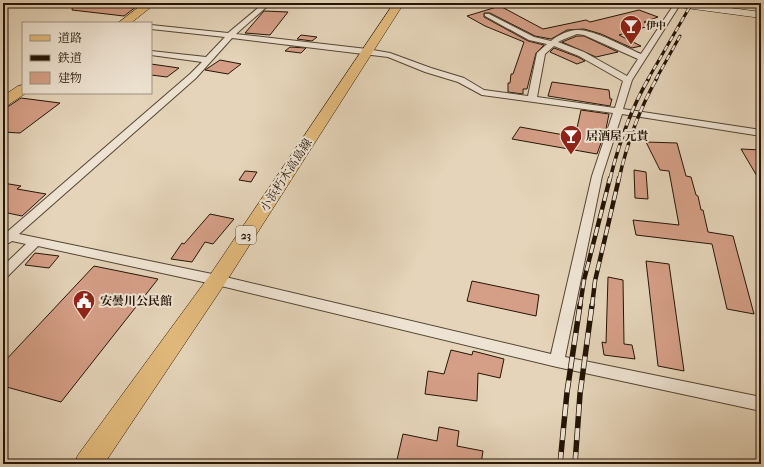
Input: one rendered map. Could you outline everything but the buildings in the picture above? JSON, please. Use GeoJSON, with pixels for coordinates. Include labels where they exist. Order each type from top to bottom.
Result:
{"type":"FeatureCollection","features":[{"type":"Feature","properties":{"kind":"main road"},"geometry":{"type":"LineString","coordinates":[[125,22],[151,3]]}},
{"type":"Feature","properties":{"kind":"main road","name":"小浜朽木高島線"},"geometry":{"type":"LineString","coordinates":[[88,464],[217,280],[400,3]]}},
{"type":"Feature","properties":{"kind":"main road"},"geometry":{"type":"LineString","coordinates":[[3,102],[22,90]]}},
{"type":"Feature","properties":{"kind":"street"},"geometry":{"type":"LineString","coordinates":[[5,238],[113,147],[193,76],[231,35],[268,3]]}},
{"type":"Feature","properties":{"kind":"street"},"geometry":{"type":"LineString","coordinates":[[557,361],[597,176],[628,80],[675,3],[761,15]]}},
{"type":"Feature","properties":{"kind":"street"},"geometry":{"type":"LineString","coordinates":[[486,15],[529,36],[533,40],[553,43],[572,50],[628,80]]}},
{"type":"Feature","properties":{"kind":"street"},"geometry":{"type":"LineString","coordinates":[[152,27],[367,51],[390,55],[428,70],[461,80],[482,92],[670,118],[723,128],[761,133]]}},
{"type":"Feature","properties":{"kind":"street"},"geometry":{"type":"LineString","coordinates":[[532,98],[541,53],[559,38],[576,32],[586,33],[642,58]]}},
{"type":"Feature","properties":{"kind":"street"},"geometry":{"type":"LineString","coordinates":[[152,53],[208,60]]}},
{"type":"Feature","properties":{"kind":"street"},"geometry":{"type":"LineString","coordinates":[[5,238],[36,242],[217,280],[557,361],[761,404]]}},
{"type":"Feature","properties":{"kind":"street"},"geometry":{"type":"LineString","coordinates":[[3,273],[36,242]]}},
{"type":"Feature","properties":{"kind":"green space"},"geometry":{"type":"Polygon","coordinates":[[[709,3],[758,3],[757,6],[738,4],[733,10],[707,6],[709,3]]]}},
{"type":"Feature","properties":{"kind":"railway"},"geometry":{"type":"LineString","coordinates":[[648,79],[692,3]]}},
{"type":"Feature","properties":{"kind":"railway"},"geometry":{"type":"LineString","coordinates":[[656,79],[680,36]]}},
{"type":"Feature","properties":{"kind":"railway"},"geometry":{"type":"LineString","coordinates":[[610,179],[626,127],[636,102],[649,78]]}},
{"type":"Feature","properties":{"kind":"railway"},"geometry":{"type":"LineString","coordinates":[[619,179],[634,127],[657,78]]}},
{"type":"Feature","properties":{"kind":"railway"},"geometry":{"type":"LineString","coordinates":[[580,306],[584,280],[610,178]]}},
{"type":"Feature","properties":{"kind":"railway"},"geometry":{"type":"LineString","coordinates":[[592,306],[595,281],[619,178]]}},
{"type":"Feature","properties":{"kind":"railway"},"geometry":{"type":"LineString","coordinates":[[560,464],[567,392],[580,305]]}},
{"type":"Feature","properties":{"kind":"railway"},"geometry":{"type":"LineString","coordinates":[[575,464],[580,394],[592,305]]}},
{"type":"Feature","properties":{"kind":"place","name":"伊中"},"geometry":{"type":"Point","coordinates":[631,46]}},
{"type":"Feature","properties":{"kind":"place","name":"居酒屋 元貴"},"geometry":{"type":"Point","coordinates":[571,156]}},
{"type":"Feature","properties":{"kind":"place","name":"安曇川公民館"},"geometry":{"type":"Point","coordinates":[84,320]}}]}
